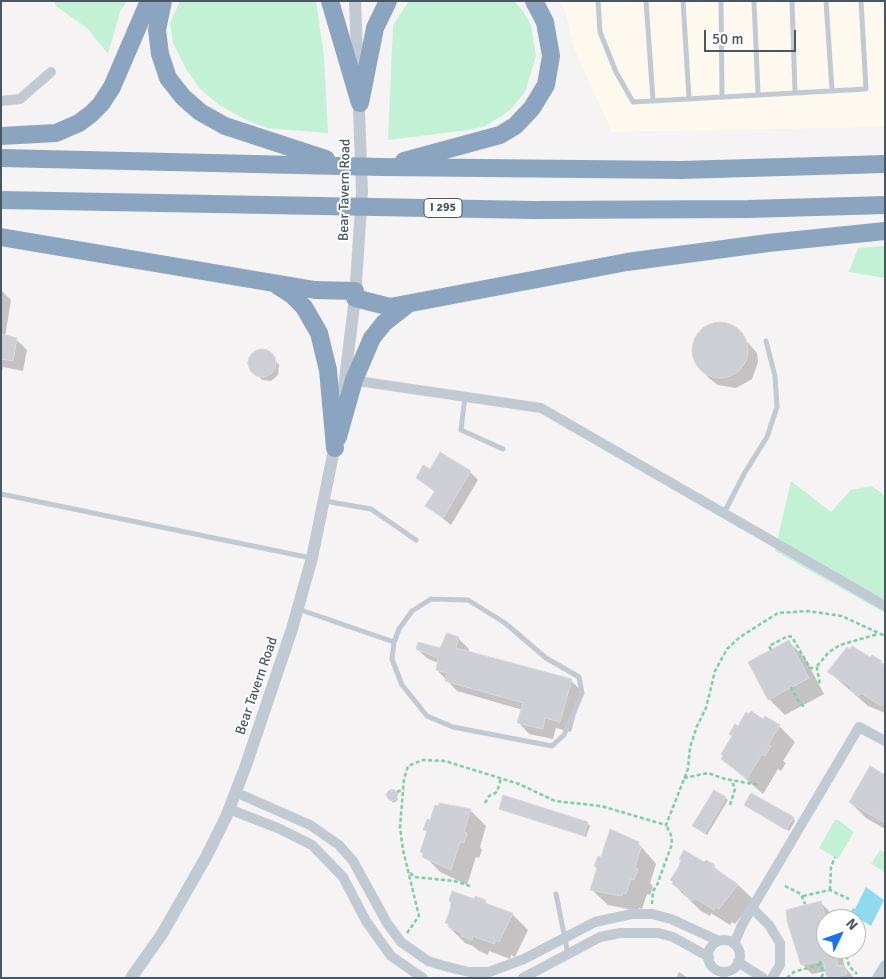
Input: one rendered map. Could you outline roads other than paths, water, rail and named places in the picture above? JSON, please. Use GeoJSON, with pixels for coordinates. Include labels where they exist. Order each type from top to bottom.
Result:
{"type":"FeatureCollection","features":[{"type":"Feature","properties":{"kind":"highway"},"geometry":{"type":"LineString","coordinates":[[1,136],[56,133],[79,123],[91,114],[101,104],[112,87],[149,1]]}},
{"type":"Feature","properties":{"kind":"highway"},"geometry":{"type":"LineString","coordinates":[[164,1],[157,36],[162,62],[171,83],[192,106],[211,119],[241,133],[348,166]]}},
{"type":"Feature","properties":{"kind":"highway"},"geometry":{"type":"LineString","coordinates":[[330,1],[360,103]]}},
{"type":"Feature","properties":{"kind":"highway"},"geometry":{"type":"LineString","coordinates":[[360,103],[375,28],[388,1]]}},
{"type":"Feature","properties":{"kind":"highway"},"geometry":{"type":"LineString","coordinates":[[381,167],[491,139],[508,131],[527,114],[546,84],[551,56],[545,22],[534,1]]}},
{"type":"Feature","properties":{"kind":"highway"},"geometry":{"type":"LineString","coordinates":[[1,158],[381,167],[681,170],[885,164]]}},
{"type":"Feature","properties":{"kind":"highway","name":"I 295"},"geometry":{"type":"LineString","coordinates":[[1,200],[533,210],[739,210],[885,205]]}},
{"type":"Feature","properties":{"kind":"highway"},"geometry":{"type":"LineString","coordinates":[[1,237],[314,290],[355,294],[384,306],[410,304],[467,291],[627,262],[768,243],[885,231]]}},
{"type":"Feature","properties":{"kind":"highway"},"geometry":{"type":"LineString","coordinates":[[269,282],[286,290],[297,300],[310,316],[319,333],[328,370],[335,448]]}},
{"type":"Feature","properties":{"kind":"highway"},"geometry":{"type":"LineString","coordinates":[[335,448],[349,379],[378,330],[398,311],[410,304]]}},
{"type":"Feature","properties":{"kind":"street","name":"Bear Tavern Road"},"geometry":{"type":"LineString","coordinates":[[349,379],[360,227],[360,103],[354,1]]}},
{"type":"Feature","properties":{"kind":"street"},"geometry":{"type":"LineString","coordinates":[[1,100],[20,99],[51,72]]}},
{"type":"Feature","properties":{"kind":"street"},"geometry":{"type":"LineString","coordinates":[[349,379],[541,408],[885,606]]}},
{"type":"Feature","properties":{"kind":"street","name":"Bear Tavern Road"},"geometry":{"type":"LineString","coordinates":[[131,978],[185,896],[229,810],[270,699],[298,609],[312,558],[335,448]]}},
{"type":"Feature","properties":{"kind":"street"},"geometry":{"type":"LineString","coordinates":[[734,944],[752,908],[859,727],[885,741]]}},
{"type":"Feature","properties":{"kind":"street"},"geometry":{"type":"LineString","coordinates":[[235,792],[322,831],[352,861],[387,923],[401,942],[428,961],[469,975],[489,972],[508,966],[595,922],[632,914],[652,914],[671,919],[719,941],[729,941],[734,944],[739,952],[738,962],[732,970],[721,971],[712,966],[708,957],[673,937],[639,932],[620,933],[600,938],[522,978]]}},
{"type":"Feature","properties":{"kind":"street"},"geometry":{"type":"LineString","coordinates":[[229,810],[280,829],[312,845],[344,876],[366,921],[391,956],[423,978]]}},
{"type":"Feature","properties":{"kind":"street"},"geometry":{"type":"LineString","coordinates":[[752,908],[769,924],[780,943],[780,965],[772,978]]}},
{"type":"Feature","properties":{"kind":"street"},"geometry":{"type":"LineString","coordinates":[[708,957],[711,947],[719,941]]}},
{"type":"Feature","properties":{"kind":"street"},"geometry":{"type":"LineString","coordinates":[[738,962],[763,978]]}},
{"type":"Feature","properties":{"kind":"street"},"geometry":{"type":"LineString","coordinates":[[877,978],[885,965]]}},
{"type":"Feature","properties":{"kind":"lane"},"geometry":{"type":"LineString","coordinates":[[598,1],[600,32],[616,72],[633,102],[866,89],[861,1]]}},
{"type":"Feature","properties":{"kind":"lane"},"geometry":{"type":"LineString","coordinates":[[646,1],[653,100]]}},
{"type":"Feature","properties":{"kind":"lane"},"geometry":{"type":"LineString","coordinates":[[683,1],[689,98]]}},
{"type":"Feature","properties":{"kind":"lane"},"geometry":{"type":"LineString","coordinates":[[721,1],[722,96]]}},
{"type":"Feature","properties":{"kind":"lane"},"geometry":{"type":"LineString","coordinates":[[754,1],[758,94]]}},
{"type":"Feature","properties":{"kind":"lane"},"geometry":{"type":"LineString","coordinates":[[792,1],[794,92]]}},
{"type":"Feature","properties":{"kind":"lane"},"geometry":{"type":"LineString","coordinates":[[826,1],[832,90]]}},
{"type":"Feature","properties":{"kind":"lane"},"geometry":{"type":"LineString","coordinates":[[724,513],[744,474],[767,437],[777,407],[775,376],[766,340]]}},
{"type":"Feature","properties":{"kind":"lane"},"geometry":{"type":"LineString","coordinates":[[466,397],[461,430],[503,449]]}},
{"type":"Feature","properties":{"kind":"lane"},"geometry":{"type":"LineString","coordinates":[[1,494],[312,558]]}},
{"type":"Feature","properties":{"kind":"lane"},"geometry":{"type":"LineString","coordinates":[[325,501],[370,509],[416,540]]}},
{"type":"Feature","properties":{"kind":"lane"},"geometry":{"type":"LineString","coordinates":[[431,599],[468,600],[505,623],[546,658],[579,678],[582,693],[564,735],[552,746],[453,727],[427,716],[402,685],[392,660],[394,642],[398,629],[412,611],[431,599]]}},
{"type":"Feature","properties":{"kind":"lane"},"geometry":{"type":"LineString","coordinates":[[298,609],[394,642]]}},
{"type":"Feature","properties":{"kind":"lane"},"geometry":{"type":"LineString","coordinates":[[556,894],[568,954]]}},
{"type":"Feature","properties":{"kind":"water"},"geometry":{"type":"Polygon","coordinates":[[[866,887],[884,900],[871,926],[866,923],[866,909],[855,909],[866,887]]]}}]}
